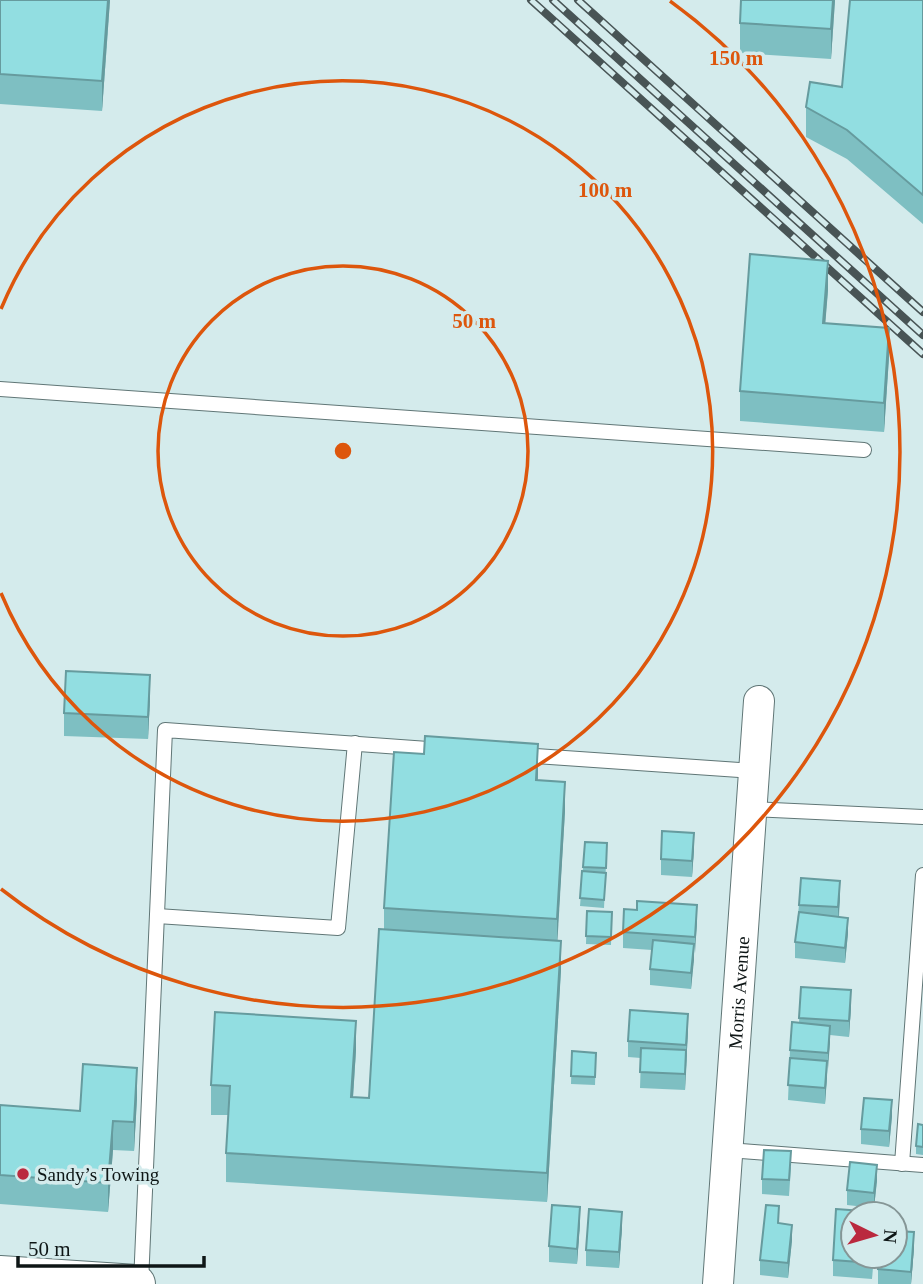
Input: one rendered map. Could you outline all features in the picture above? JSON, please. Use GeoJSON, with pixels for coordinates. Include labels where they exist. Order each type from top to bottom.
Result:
{"type":"FeatureCollection","features":[{"type":"Feature","properties":{"kind":"street","name":"Morris Avenue"},"geometry":{"type":"LineString","coordinates":[[718,1284],[759,701]]}},
{"type":"Feature","properties":{"kind":"street"},"geometry":{"type":"LineString","coordinates":[[0,1275],[138,1284]]}},
{"type":"Feature","properties":{"kind":"lane"},"geometry":{"type":"LineString","coordinates":[[0,389],[864,450]]}},
{"type":"Feature","properties":{"kind":"lane"},"geometry":{"type":"LineString","coordinates":[[138,1284],[165,730],[451,750]]}},
{"type":"Feature","properties":{"kind":"lane"},"geometry":{"type":"LineString","coordinates":[[157,916],[338,928],[355,743]]}},
{"type":"Feature","properties":{"kind":"lane"},"geometry":{"type":"LineString","coordinates":[[506,754],[754,771]]}},
{"type":"Feature","properties":{"kind":"lane"},"geometry":{"type":"LineString","coordinates":[[751,809],[923,817]]}},
{"type":"Feature","properties":{"kind":"lane"},"geometry":{"type":"LineString","coordinates":[[902,1164],[923,875]]}},
{"type":"Feature","properties":{"kind":"lane"},"geometry":{"type":"LineString","coordinates":[[728,1150],[923,1166]]}},
{"type":"Feature","properties":{"kind":"building"},"geometry":{"type":"Polygon","coordinates":[[[0,0],[108,0],[102,81],[0,74],[0,0]]]}},
{"type":"Feature","properties":{"kind":"building"},"geometry":{"type":"Polygon","coordinates":[[[741,0],[833,0],[831,29],[740,23],[741,0]]]}},
{"type":"Feature","properties":{"kind":"building"},"geometry":{"type":"Polygon","coordinates":[[[850,0],[923,0],[923,195],[847,130],[806,107],[810,82],[842,87],[850,0]]]}},
{"type":"Feature","properties":{"kind":"building"},"geometry":{"type":"Polygon","coordinates":[[[750,254],[828,261],[823,323],[889,328],[884,403],[740,391],[750,254]]]}},
{"type":"Feature","properties":{"kind":"building"},"geometry":{"type":"Polygon","coordinates":[[[66,671],[150,675],[148,717],[64,713],[66,671]]]}},
{"type":"Feature","properties":{"kind":"building"},"geometry":{"type":"Polygon","coordinates":[[[425,736],[538,744],[536,780],[565,782],[557,919],[384,908],[394,752],[424,754],[425,736]]]}},
{"type":"Feature","properties":{"kind":"building"},"geometry":{"type":"Polygon","coordinates":[[[662,831],[694,833],[692,861],[661,859],[662,831]]]}},
{"type":"Feature","properties":{"kind":"building"},"geometry":{"type":"Polygon","coordinates":[[[585,842],[607,843],[606,868],[583,867],[585,842]]]}},
{"type":"Feature","properties":{"kind":"building"},"geometry":{"type":"Polygon","coordinates":[[[582,871],[606,873],[604,900],[580,898],[582,871]]]}},
{"type":"Feature","properties":{"kind":"building"},"geometry":{"type":"Polygon","coordinates":[[[801,878],[840,881],[838,907],[799,905],[801,878]]]}},
{"type":"Feature","properties":{"kind":"building"},"geometry":{"type":"Polygon","coordinates":[[[637,901],[697,905],[695,937],[623,932],[624,909],[637,910],[637,901]]]}},
{"type":"Feature","properties":{"kind":"building"},"geometry":{"type":"Polygon","coordinates":[[[587,911],[612,912],[611,937],[586,936],[587,911]]]}},
{"type":"Feature","properties":{"kind":"building"},"geometry":{"type":"Polygon","coordinates":[[[799,912],[848,918],[845,948],[795,942],[799,912]]]}},
{"type":"Feature","properties":{"kind":"building"},"geometry":{"type":"Polygon","coordinates":[[[379,929],[561,941],[547,1173],[226,1153],[230,1086],[211,1085],[215,1012],[356,1021],[351,1097],[369,1098],[379,929]]]}},
{"type":"Feature","properties":{"kind":"building"},"geometry":{"type":"Polygon","coordinates":[[[653,940],[694,944],[691,973],[650,969],[653,940]]]}},
{"type":"Feature","properties":{"kind":"building"},"geometry":{"type":"Polygon","coordinates":[[[801,987],[851,990],[849,1021],[799,1018],[801,987]]]}},
{"type":"Feature","properties":{"kind":"building"},"geometry":{"type":"Polygon","coordinates":[[[630,1010],[688,1014],[686,1045],[628,1041],[630,1010]]]}},
{"type":"Feature","properties":{"kind":"building"},"geometry":{"type":"Polygon","coordinates":[[[792,1022],[830,1026],[828,1053],[790,1050],[792,1022]]]}},
{"type":"Feature","properties":{"kind":"building"},"geometry":{"type":"Polygon","coordinates":[[[641,1048],[686,1050],[685,1074],[640,1072],[641,1048]]]}},
{"type":"Feature","properties":{"kind":"building"},"geometry":{"type":"Polygon","coordinates":[[[572,1051],[596,1053],[595,1077],[571,1076],[572,1051]]]}},
{"type":"Feature","properties":{"kind":"building"},"geometry":{"type":"Polygon","coordinates":[[[790,1058],[827,1061],[825,1088],[788,1085],[790,1058]]]}},
{"type":"Feature","properties":{"kind":"building"},"geometry":{"type":"Polygon","coordinates":[[[83,1064],[137,1068],[134,1122],[113,1121],[108,1183],[0,1175],[0,1105],[80,1111],[83,1064]]]}},
{"type":"Feature","properties":{"kind":"building"},"geometry":{"type":"Polygon","coordinates":[[[864,1098],[892,1100],[889,1131],[861,1129],[864,1098]]]}},
{"type":"Feature","properties":{"kind":"building"},"geometry":{"type":"Polygon","coordinates":[[[918,1124],[923,1125],[923,1147],[916,1146],[918,1124]]]}},
{"type":"Feature","properties":{"kind":"building"},"geometry":{"type":"Polygon","coordinates":[[[764,1150],[791,1151],[789,1180],[762,1179],[764,1150]]]}},
{"type":"Feature","properties":{"kind":"building"},"geometry":{"type":"Polygon","coordinates":[[[850,1162],[877,1165],[874,1193],[847,1190],[850,1162]]]}},
{"type":"Feature","properties":{"kind":"building"},"geometry":{"type":"Polygon","coordinates":[[[552,1205],[580,1207],[577,1249],[549,1246],[552,1205]]]}},
{"type":"Feature","properties":{"kind":"building"},"geometry":{"type":"Polygon","coordinates":[[[766,1205],[779,1206],[778,1223],[792,1225],[788,1263],[760,1260],[766,1205]]]}},
{"type":"Feature","properties":{"kind":"building"},"geometry":{"type":"Polygon","coordinates":[[[589,1209],[622,1212],[619,1252],[586,1250],[589,1209]]]}},
{"type":"Feature","properties":{"kind":"building"},"geometry":{"type":"Polygon","coordinates":[[[836,1209],[839,1209],[839,1260],[833,1260],[836,1209]]]}},
{"type":"Feature","properties":{"kind":"building"},"geometry":{"type":"Polygon","coordinates":[[[909,1232],[914,1232],[911,1272],[889,1270],[909,1270],[909,1232]]]}},
{"type":"Feature","properties":{"kind":"railway"},"geometry":{"type":"LineString","coordinates":[[531,0],[923,354]]}},
{"type":"Feature","properties":{"kind":"railway"},"geometry":{"type":"LineString","coordinates":[[553,0],[923,335]]}},
{"type":"Feature","properties":{"kind":"railway"},"geometry":{"type":"LineString","coordinates":[[578,0],[923,312]]}},
{"type":"Feature","properties":{"kind":"place","name":"Sandy’s Towing"},"geometry":{"type":"Point","coordinates":[23,1174]}}]}
